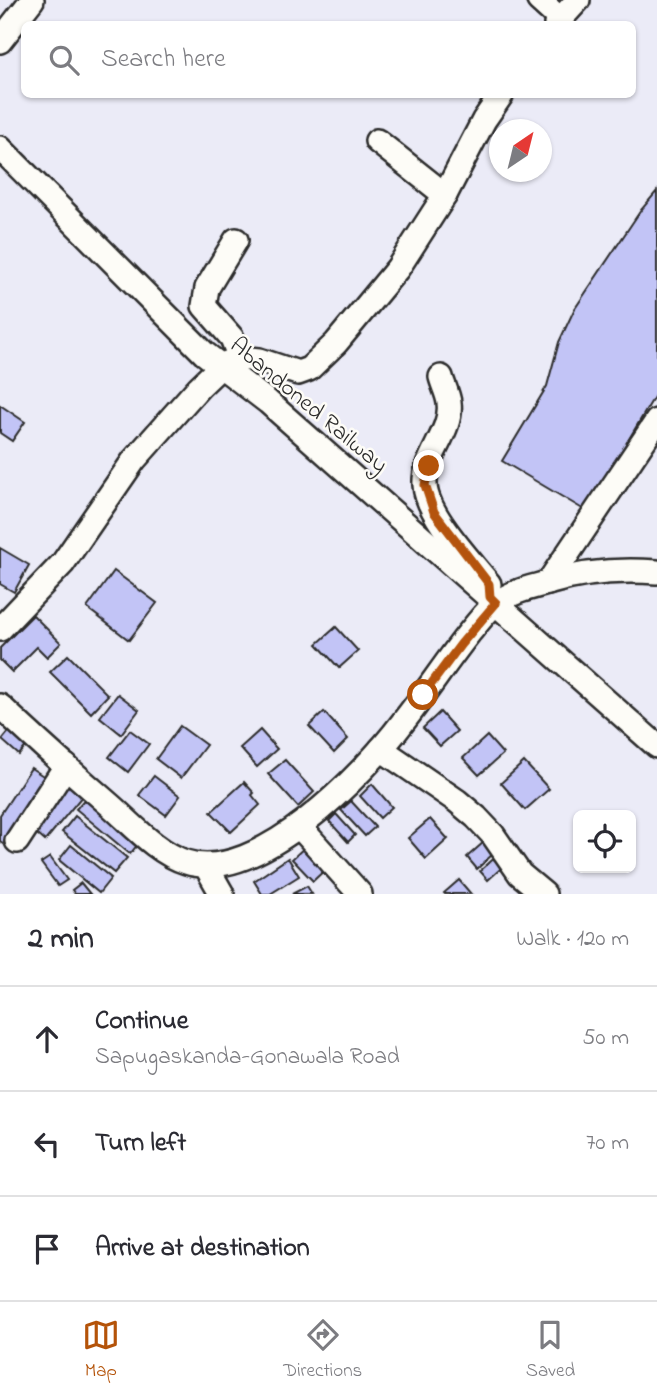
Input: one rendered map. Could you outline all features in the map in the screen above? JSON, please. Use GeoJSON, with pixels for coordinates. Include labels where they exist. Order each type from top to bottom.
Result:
{"type":"FeatureCollection","features":[{"type":"Feature","properties":{"kind":"street"},"geometry":{"type":"LineString","coordinates":[[0,41],[32,0]]}},
{"type":"Feature","properties":{"kind":"street"},"geometry":{"type":"LineString","coordinates":[[539,0],[557,21]]}},
{"type":"Feature","properties":{"kind":"street"},"geometry":{"type":"LineString","coordinates":[[559,21],[578,0]]}},
{"type":"Feature","properties":{"kind":"street"},"geometry":{"type":"LineString","coordinates":[[0,629],[63,563],[134,460],[199,387],[231,362],[259,360],[298,373],[309,369],[336,344],[398,268],[446,195],[484,120],[499,98]]}},
{"type":"Feature","properties":{"kind":"street"},"geometry":{"type":"LineString","coordinates":[[377,141],[446,195]]}},
{"type":"Feature","properties":{"kind":"street","name":"Abandoned Railway"},"geometry":{"type":"LineString","coordinates":[[0,148],[204,353],[231,362],[268,402],[657,747]]}},
{"type":"Feature","properties":{"kind":"street"},"geometry":{"type":"LineString","coordinates":[[231,362],[232,338],[204,306],[207,288],[236,240]]}},
{"type":"Feature","properties":{"kind":"street"},"geometry":{"type":"LineString","coordinates":[[440,377],[450,404],[425,485],[434,512],[489,584],[493,600]]}},
{"type":"Feature","properties":{"kind":"street"},"geometry":{"type":"LineString","coordinates":[[548,583],[657,421]]}},
{"type":"Feature","properties":{"kind":"street"},"geometry":{"type":"LineString","coordinates":[[0,706],[163,849],[182,861],[206,866],[226,864],[270,845],[299,826],[382,749],[493,600],[593,573],[624,570],[657,572]]}},
{"type":"Feature","properties":{"kind":"street"},"geometry":{"type":"LineString","coordinates":[[382,749],[476,817],[494,835],[520,874],[544,894]]}},
{"type":"Feature","properties":{"kind":"street"},"geometry":{"type":"LineString","coordinates":[[17,841],[66,766]]}},
{"type":"Feature","properties":{"kind":"street"},"geometry":{"type":"LineString","coordinates":[[299,826],[360,894]]}},
{"type":"Feature","properties":{"kind":"street"},"geometry":{"type":"LineString","coordinates":[[206,866],[222,894]]}},
{"type":"Feature","properties":{"kind":"building"},"geometry":{"type":"Polygon","coordinates":[[[657,191],[657,392],[586,511],[502,461],[547,386],[559,342],[574,310],[641,210],[657,191]]]}},
{"type":"Feature","properties":{"kind":"building"},"geometry":{"type":"Polygon","coordinates":[[[0,405],[25,422],[12,441],[0,433],[0,405]]]}},
{"type":"Feature","properties":{"kind":"building"},"geometry":{"type":"Polygon","coordinates":[[[0,548],[29,565],[14,592],[0,584],[0,548]]]}},
{"type":"Feature","properties":{"kind":"building"},"geometry":{"type":"Polygon","coordinates":[[[114,571],[157,603],[129,640],[87,608],[114,571]]]}},
{"type":"Feature","properties":{"kind":"building"},"geometry":{"type":"Polygon","coordinates":[[[33,615],[61,643],[47,657],[37,647],[12,672],[0,660],[0,648],[33,615]]]}},
{"type":"Feature","properties":{"kind":"building"},"geometry":{"type":"Polygon","coordinates":[[[336,627],[358,651],[339,668],[317,644],[336,627]]]}},
{"type":"Feature","properties":{"kind":"building"},"geometry":{"type":"Polygon","coordinates":[[[68,655],[108,695],[91,713],[50,672],[68,655]]]}},
{"type":"Feature","properties":{"kind":"building"},"geometry":{"type":"Polygon","coordinates":[[[118,694],[139,710],[121,734],[100,717],[118,694]]]}},
{"type":"Feature","properties":{"kind":"building"},"geometry":{"type":"Polygon","coordinates":[[[324,712],[348,739],[334,753],[309,726],[324,712]]]}},
{"type":"Feature","properties":{"kind":"building"},"geometry":{"type":"Polygon","coordinates":[[[440,712],[457,731],[440,746],[423,728],[440,712]]]}},
{"type":"Feature","properties":{"kind":"building"},"geometry":{"type":"Polygon","coordinates":[[[180,726],[206,745],[181,778],[156,759],[180,726]]]}},
{"type":"Feature","properties":{"kind":"building"},"geometry":{"type":"Polygon","coordinates":[[[11,729],[28,744],[19,755],[2,740],[11,729]]]}},
{"type":"Feature","properties":{"kind":"building"},"geometry":{"type":"Polygon","coordinates":[[[130,730],[149,744],[128,772],[109,757],[130,730]]]}},
{"type":"Feature","properties":{"kind":"building"},"geometry":{"type":"Polygon","coordinates":[[[260,730],[277,749],[257,767],[240,748],[260,730]]]}},
{"type":"Feature","properties":{"kind":"building"},"geometry":{"type":"Polygon","coordinates":[[[487,736],[503,754],[479,775],[463,758],[487,736]]]}},
{"type":"Feature","properties":{"kind":"building"},"geometry":{"type":"Polygon","coordinates":[[[285,760],[314,792],[298,807],[268,774],[285,760]]]}},
{"type":"Feature","properties":{"kind":"building"},"geometry":{"type":"Polygon","coordinates":[[[524,762],[549,789],[525,810],[501,783],[524,762]]]}},
{"type":"Feature","properties":{"kind":"building"},"geometry":{"type":"Polygon","coordinates":[[[31,768],[51,781],[7,846],[0,841],[0,815],[31,768]]]}},
{"type":"Feature","properties":{"kind":"building"},"geometry":{"type":"Polygon","coordinates":[[[154,776],[180,796],[166,815],[139,795],[154,776]]]}},
{"type":"Feature","properties":{"kind":"building"},"geometry":{"type":"Polygon","coordinates":[[[73,777],[88,789],[45,841],[30,828],[73,777]]]}},
{"type":"Feature","properties":{"kind":"building"},"geometry":{"type":"Polygon","coordinates":[[[244,782],[260,805],[231,832],[211,812],[244,782]]]}},
{"type":"Feature","properties":{"kind":"building"},"geometry":{"type":"Polygon","coordinates":[[[372,784],[392,807],[380,818],[360,796],[372,784]]]}},
{"type":"Feature","properties":{"kind":"building"},"geometry":{"type":"Polygon","coordinates":[[[88,795],[142,839],[130,854],[76,809],[88,795]]]}},
{"type":"Feature","properties":{"kind":"building"},"geometry":{"type":"Polygon","coordinates":[[[351,801],[375,827],[365,836],[341,810],[351,801]]]}},
{"type":"Feature","properties":{"kind":"building"},"geometry":{"type":"Polygon","coordinates":[[[336,814],[355,835],[348,842],[329,821],[336,814]]]}},
{"type":"Feature","properties":{"kind":"building"},"geometry":{"type":"Polygon","coordinates":[[[75,816],[127,858],[114,873],[62,832],[75,816]]]}},
{"type":"Feature","properties":{"kind":"building"},"geometry":{"type":"Polygon","coordinates":[[[430,819],[448,839],[426,859],[408,838],[430,819]]]}},
{"type":"Feature","properties":{"kind":"building"},"geometry":{"type":"Polygon","coordinates":[[[484,842],[494,853],[477,869],[467,857],[484,842]]]}},
{"type":"Feature","properties":{"kind":"building"},"geometry":{"type":"Polygon","coordinates":[[[71,845],[111,878],[99,893],[59,860],[71,845]]]}},
{"type":"Feature","properties":{"kind":"building"},"geometry":{"type":"Polygon","coordinates":[[[307,845],[328,867],[313,881],[292,859],[307,845]]]}},
{"type":"Feature","properties":{"kind":"building"},"geometry":{"type":"Polygon","coordinates":[[[499,854],[507,863],[488,880],[480,871],[499,854]]]}},
{"type":"Feature","properties":{"kind":"building"},"geometry":{"type":"Polygon","coordinates":[[[50,857],[67,880],[58,886],[41,863],[50,857]]]}},
{"type":"Feature","properties":{"kind":"building"},"geometry":{"type":"Polygon","coordinates":[[[288,858],[299,876],[270,894],[262,894],[254,881],[288,858]]]}},
{"type":"Feature","properties":{"kind":"building"},"geometry":{"type":"Polygon","coordinates":[[[459,880],[471,894],[444,893],[459,880]]]}},
{"type":"Feature","properties":{"kind":"building"},"geometry":{"type":"Polygon","coordinates":[[[81,883],[90,894],[75,894],[72,890],[81,883]]]}},
{"type":"Feature","properties":{"kind":"building"},"geometry":{"type":"Polygon","coordinates":[[[307,886],[312,894],[292,894],[307,886]]]}},
{"type":"Feature","properties":{"kind":"route"},"geometry":{"type":"LineString","coordinates":[[423,695],[477,623],[496,603],[490,597],[489,584],[434,512],[425,485],[429,466]]}}]}
